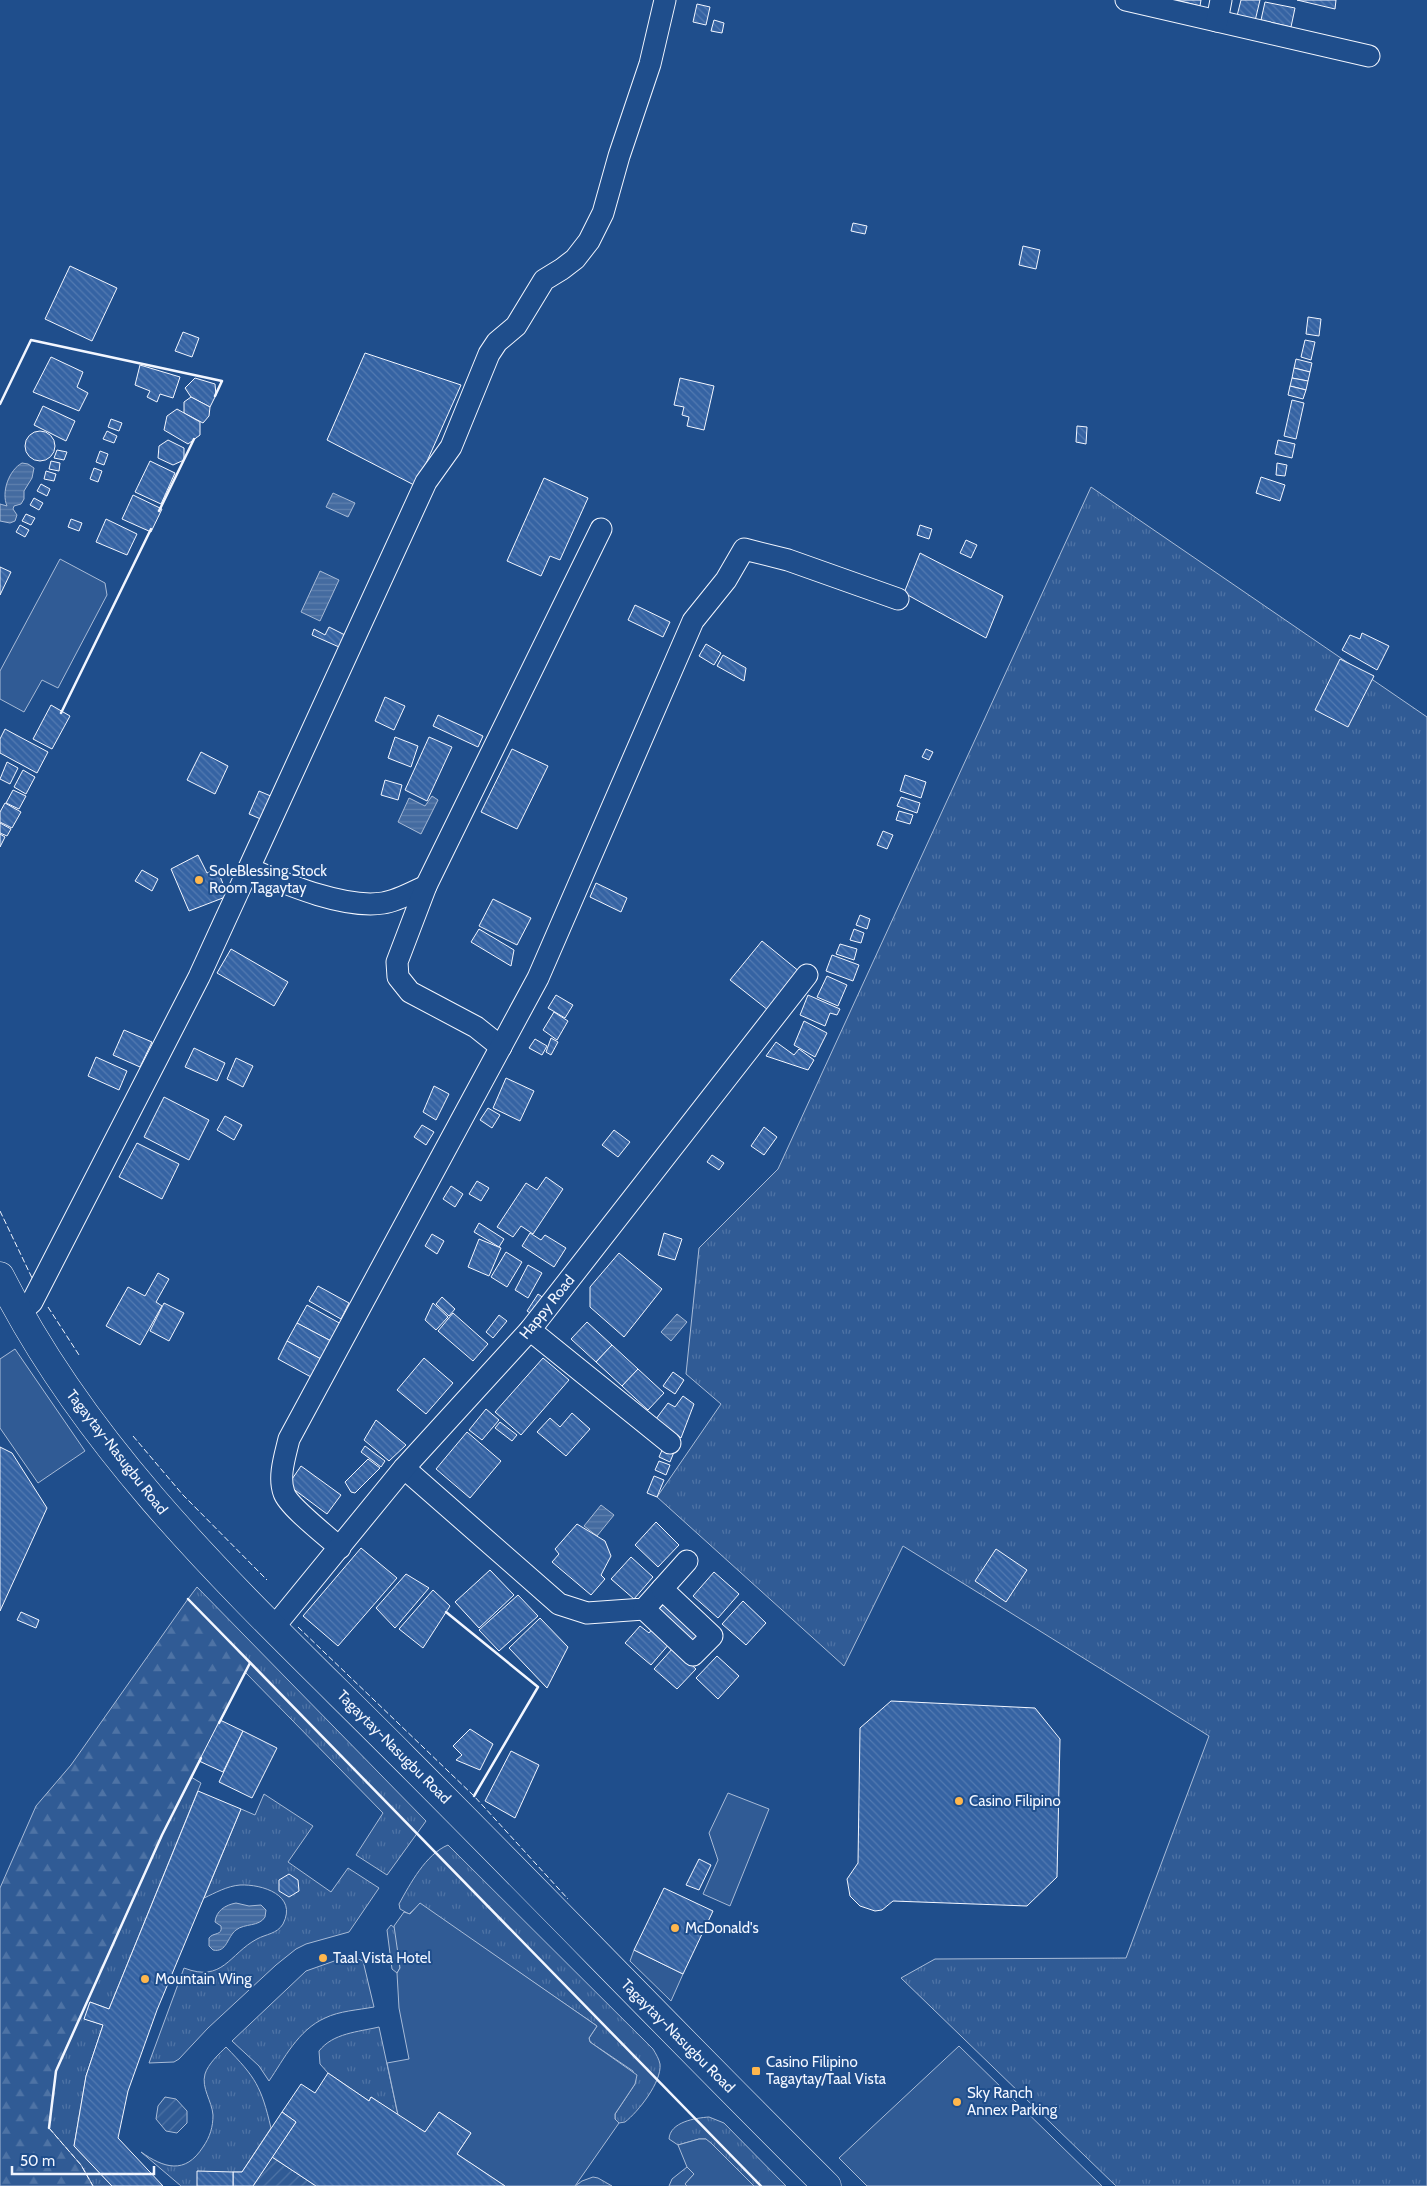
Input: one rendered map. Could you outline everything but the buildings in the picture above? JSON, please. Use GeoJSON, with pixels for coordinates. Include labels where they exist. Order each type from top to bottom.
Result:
{"type":"FeatureCollection","features":[{"type":"Feature","properties":{"kind":"main road","name":"Tagaytay-Nasugbu Road"},"geometry":{"type":"LineString","coordinates":[[0,1276],[19,1314],[74,1400],[120,1462],[166,1515],[274,1627],[827,2186]]}},
{"type":"Feature","properties":{"kind":"street"},"geometry":{"type":"LineString","coordinates":[[19,1314],[32,1302],[37,1294],[199,977],[426,482],[451,447],[489,354],[497,342],[516,326],[544,280],[575,258],[593,234],[603,213],[619,156],[650,64],[665,0]]}},
{"type":"Feature","properties":{"kind":"street"},"geometry":{"type":"LineString","coordinates":[[1126,0],[1369,56]]}},
{"type":"Feature","properties":{"kind":"street"},"geometry":{"type":"LineString","coordinates":[[1216,21],[1222,0]]}},
{"type":"Feature","properties":{"kind":"street"},"geometry":{"type":"LineString","coordinates":[[501,1047],[476,1027],[410,992],[398,977],[397,962],[426,886],[601,529]]}},
{"type":"Feature","properties":{"kind":"street"},"geometry":{"type":"LineString","coordinates":[[340,1548],[303,1515],[284,1494],[282,1471],[289,1440],[538,978],[693,621],[726,580],[744,549],[788,560],[898,599]]}},
{"type":"Feature","properties":{"kind":"street"},"geometry":{"type":"LineString","coordinates":[[250,869],[292,886],[367,905],[386,903],[426,886]]}},
{"type":"Feature","properties":{"kind":"street","name":"Happy Road"},"geometry":{"type":"LineString","coordinates":[[274,1627],[404,1468],[530,1330],[807,975]]}},
{"type":"Feature","properties":{"kind":"street"},"geometry":{"type":"LineString","coordinates":[[530,1330],[670,1443]]}},
{"type":"Feature","properties":{"kind":"street"},"geometry":{"type":"LineString","coordinates":[[404,1468],[560,1604],[587,1613],[644,1609],[687,1561]]}},
{"type":"Feature","properties":{"kind":"street"},"geometry":{"type":"LineString","coordinates":[[644,1609],[693,1655],[712,1636],[662,1589]]}},
{"type":"Feature","properties":{"kind":"green space"},"geometry":{"type":"Polygon","coordinates":[[[1091,487],[1427,717],[1427,2186],[1116,2186],[901,1978],[935,1959],[1126,1958],[1209,1736],[903,1546],[844,1666],[657,1497],[721,1404],[686,1374],[699,1248],[778,1169],[1091,487]]]}},
{"type":"Feature","properties":{"kind":"green space"},"geometry":{"type":"Polygon","coordinates":[[[197,1587],[426,1821],[387,1875],[356,1855],[383,1813],[245,1672],[250,1663],[188,1599],[197,1587]]]}},
{"type":"Feature","properties":{"kind":"green space"},"geometry":{"type":"Polygon","coordinates":[[[188,1599],[250,1663],[162,1835],[56,2071],[49,2128],[81,2165],[93,2186],[0,2186],[0,1888],[36,1806],[71,1765],[188,1599]]]}},
{"type":"Feature","properties":{"kind":"green space"},"geometry":{"type":"Polygon","coordinates":[[[191,1777],[201,1783],[109,2009],[90,2002],[85,2019],[103,2025],[86,2076],[74,2146],[112,2186],[93,2186],[81,2165],[49,2128],[56,2071],[162,1835],[191,1777]]]}},
{"type":"Feature","properties":{"kind":"green space"},"geometry":{"type":"Polygon","coordinates":[[[264,1794],[313,1826],[288,1862],[331,1892],[348,1868],[379,1888],[349,1932],[306,1944],[296,1949],[208,2028],[179,2059],[174,2062],[149,2063],[184,1968],[197,1972],[208,1972],[217,1969],[225,1965],[247,1945],[275,1932],[283,1924],[286,1906],[282,1899],[267,1889],[240,1885],[221,1890],[204,1898],[241,1809],[255,1815],[264,1794]]]}},
{"type":"Feature","properties":{"kind":"green space"},"geometry":{"type":"Polygon","coordinates":[[[448,1845],[653,2049],[660,2064],[657,2079],[648,2096],[625,2122],[619,2123],[615,2119],[615,2114],[635,2084],[633,2071],[590,2042],[589,2038],[597,2026],[420,1904],[409,1914],[400,1909],[399,1904],[419,1870],[433,1855],[448,1845]]]}},
{"type":"Feature","properties":{"kind":"green space"},"geometry":{"type":"Polygon","coordinates":[[[391,1925],[396,1929],[400,1968],[397,1973],[392,1969],[387,1930],[391,1925]]]}},
{"type":"Feature","properties":{"kind":"green space"},"geometry":{"type":"Polygon","coordinates":[[[354,1957],[363,1961],[374,2007],[336,2014],[315,2023],[299,2037],[269,2081],[259,2066],[232,2041],[306,1971],[340,1959],[354,1957]]]}},
{"type":"Feature","properties":{"kind":"green space"},"geometry":{"type":"Polygon","coordinates":[[[379,2027],[398,2115],[371,2097],[369,2101],[328,2073],[320,2064],[319,2051],[331,2040],[346,2034],[379,2027]]]}},
{"type":"Feature","properties":{"kind":"green space"},"geometry":{"type":"Polygon","coordinates":[[[226,2047],[256,2083],[264,2102],[271,2128],[242,2172],[233,2172],[197,2186],[181,2186],[141,2152],[158,2162],[174,2166],[189,2162],[196,2156],[208,2139],[212,2124],[212,2110],[204,2084],[206,2070],[226,2047]]]}},
{"type":"Feature","properties":{"kind":"green space"},"geometry":{"type":"Polygon","coordinates":[[[165,2097],[176,2099],[187,2111],[187,2123],[177,2133],[166,2131],[156,2119],[158,2106],[165,2097]]]}},
{"type":"Feature","properties":{"kind":"green space"},"geometry":{"type":"Polygon","coordinates":[[[709,2117],[724,2123],[786,2186],[754,2186],[706,2139],[678,2145],[669,2139],[670,2133],[678,2125],[697,2118],[709,2117]]]}},
{"type":"Feature","properties":{"kind":"green space"},"geometry":{"type":"Polygon","coordinates":[[[272,2157],[316,2186],[253,2186],[272,2157]]]}},
{"type":"Feature","properties":{"kind":"green space"},"geometry":{"type":"Polygon","coordinates":[[[687,2167],[694,2174],[685,2184],[687,2186],[669,2186],[672,2179],[687,2167]]]}},
{"type":"Feature","properties":{"kind":"green space"},"geometry":{"type":"Polygon","coordinates":[[[593,2177],[598,2178],[612,2186],[575,2186],[593,2177]]]}},
{"type":"Feature","properties":{"kind":"shaded area"},"geometry":{"type":"Polygon","coordinates":[[[22,463],[34,468],[32,478],[24,491],[24,499],[21,504],[14,506],[13,509],[17,515],[15,521],[10,523],[0,521],[0,504],[7,506],[5,494],[7,482],[13,471],[22,463]]]}},
{"type":"Feature","properties":{"kind":"shaded area"},"geometry":{"type":"Polygon","coordinates":[[[333,493],[355,503],[348,517],[326,507],[333,493]]]}},
{"type":"Feature","properties":{"kind":"shaded area"},"geometry":{"type":"Polygon","coordinates":[[[60,559],[105,583],[107,595],[58,688],[42,680],[24,712],[0,699],[0,671],[60,559]]]}},
{"type":"Feature","properties":{"kind":"shaded area"},"geometry":{"type":"Polygon","coordinates":[[[320,571],[339,580],[320,621],[301,612],[320,571]]]}},
{"type":"Feature","properties":{"kind":"shaded area"},"geometry":{"type":"Polygon","coordinates":[[[432,796],[438,800],[421,834],[398,822],[409,798],[425,806],[432,796]]]}},
{"type":"Feature","properties":{"kind":"shaded area"},"geometry":{"type":"Polygon","coordinates":[[[677,1314],[687,1322],[671,1341],[661,1332],[677,1314]]]}},
{"type":"Feature","properties":{"kind":"shaded area"},"geometry":{"type":"Polygon","coordinates":[[[15,1349],[85,1451],[38,1483],[0,1428],[0,1359],[15,1349]]]}},
{"type":"Feature","properties":{"kind":"shaded area"},"geometry":{"type":"Polygon","coordinates":[[[601,1505],[614,1515],[597,1536],[584,1526],[601,1505]]]}},
{"type":"Feature","properties":{"kind":"shaded area"},"geometry":{"type":"Polygon","coordinates":[[[728,1793],[769,1809],[730,1906],[703,1894],[718,1860],[709,1833],[728,1793]]]}},
{"type":"Feature","properties":{"kind":"shaded area"},"geometry":{"type":"Polygon","coordinates":[[[236,1903],[249,1906],[261,1905],[266,1910],[265,1917],[256,1924],[243,1926],[236,1930],[224,1947],[213,1950],[209,1946],[209,1938],[221,1931],[221,1926],[215,1922],[217,1915],[228,1905],[236,1903]]]}},
{"type":"Feature","properties":{"kind":"shaded area"},"geometry":{"type":"Polygon","coordinates":[[[420,1903],[597,2026],[589,2038],[590,2042],[637,2075],[635,2084],[615,2114],[615,2119],[619,2123],[575,2186],[505,2186],[457,2154],[471,2133],[439,2112],[425,2132],[398,2115],[387,2063],[409,2059],[399,2008],[397,1973],[400,1968],[394,1926],[404,1912],[410,1914],[420,1903]]]}},
{"type":"Feature","properties":{"kind":"shaded area"},"geometry":{"type":"Polygon","coordinates":[[[634,1950],[683,1974],[671,2001],[630,1961],[634,1950]]]}},
{"type":"Feature","properties":{"kind":"shaded area","name":"Sky Ranch Annex Parking"},"geometry":{"type":"Polygon","coordinates":[[[959,2046],[1102,2186],[867,2186],[839,2158],[959,2046]]]}},
{"type":"Feature","properties":{"kind":"shaded area"},"geometry":{"type":"Polygon","coordinates":[[[706,2139],[711,2143],[754,2186],[687,2186],[685,2184],[694,2174],[687,2167],[678,2145],[706,2139]]]}},
{"type":"Feature","properties":{"kind":"fence"},"geometry":{"type":"LineString","coordinates":[[0,1211],[33,1280]]}},
{"type":"Feature","properties":{"kind":"fence"},"geometry":{"type":"LineString","coordinates":[[48,1307],[79,1355]]}},
{"type":"Feature","properties":{"kind":"fence"},"geometry":{"type":"LineString","coordinates":[[133,1436],[183,1495],[267,1580]]}},
{"type":"Feature","properties":{"kind":"fence"},"geometry":{"type":"LineString","coordinates":[[298,1627],[474,1796],[568,1899]]}},
{"type":"Feature","properties":{"kind":"fence"},"geometry":{"type":"LineString","coordinates":[[49,2128],[81,2165],[93,2186]]}},
{"type":"Feature","properties":{"kind":"wall"},"geometry":{"type":"LineString","coordinates":[[0,404],[31,340],[222,381],[215,396]]}},
{"type":"Feature","properties":{"kind":"wall"},"geometry":{"type":"LineString","coordinates":[[159,511],[194,439]]}},
{"type":"Feature","properties":{"kind":"wall"},"geometry":{"type":"LineString","coordinates":[[61,713],[151,529]]}},
{"type":"Feature","properties":{"kind":"wall"},"geometry":{"type":"LineString","coordinates":[[188,1599],[761,2186]]}},
{"type":"Feature","properties":{"kind":"wall"},"geometry":{"type":"LineString","coordinates":[[446,1612],[538,1687],[474,1796]]}},
{"type":"Feature","properties":{"kind":"wall"},"geometry":{"type":"LineString","coordinates":[[219,1723],[250,1663]]}},
{"type":"Feature","properties":{"kind":"wall"},"geometry":{"type":"LineString","coordinates":[[49,2128],[56,2071],[162,1835],[201,1758]]}},
{"type":"Feature","properties":{"kind":"place","name":"SoleBlessing Stock Room Tagaytay"},"geometry":{"type":"Point","coordinates":[199,880]}},
{"type":"Feature","properties":{"kind":"place","name":"Casino Filipino"},"geometry":{"type":"Point","coordinates":[959,1801]}},
{"type":"Feature","properties":{"kind":"place","name":"McDonald's"},"geometry":{"type":"Point","coordinates":[675,1928]}},
{"type":"Feature","properties":{"kind":"place","name":"Taal Vista Hotel"},"geometry":{"type":"Point","coordinates":[323,1958]}},
{"type":"Feature","properties":{"kind":"place","name":"Mountain Wing"},"geometry":{"type":"Point","coordinates":[145,1979]}},
{"type":"Feature","properties":{"kind":"place","name":"Casino Filipino Tagaytay/Taal Vista"},"geometry":{"type":"Point","coordinates":[756,2071]}},
{"type":"Feature","properties":{"kind":"place","name":"Sky Ranch Annex Parking"},"geometry":{"type":"Point","coordinates":[957,2102]}}]}
